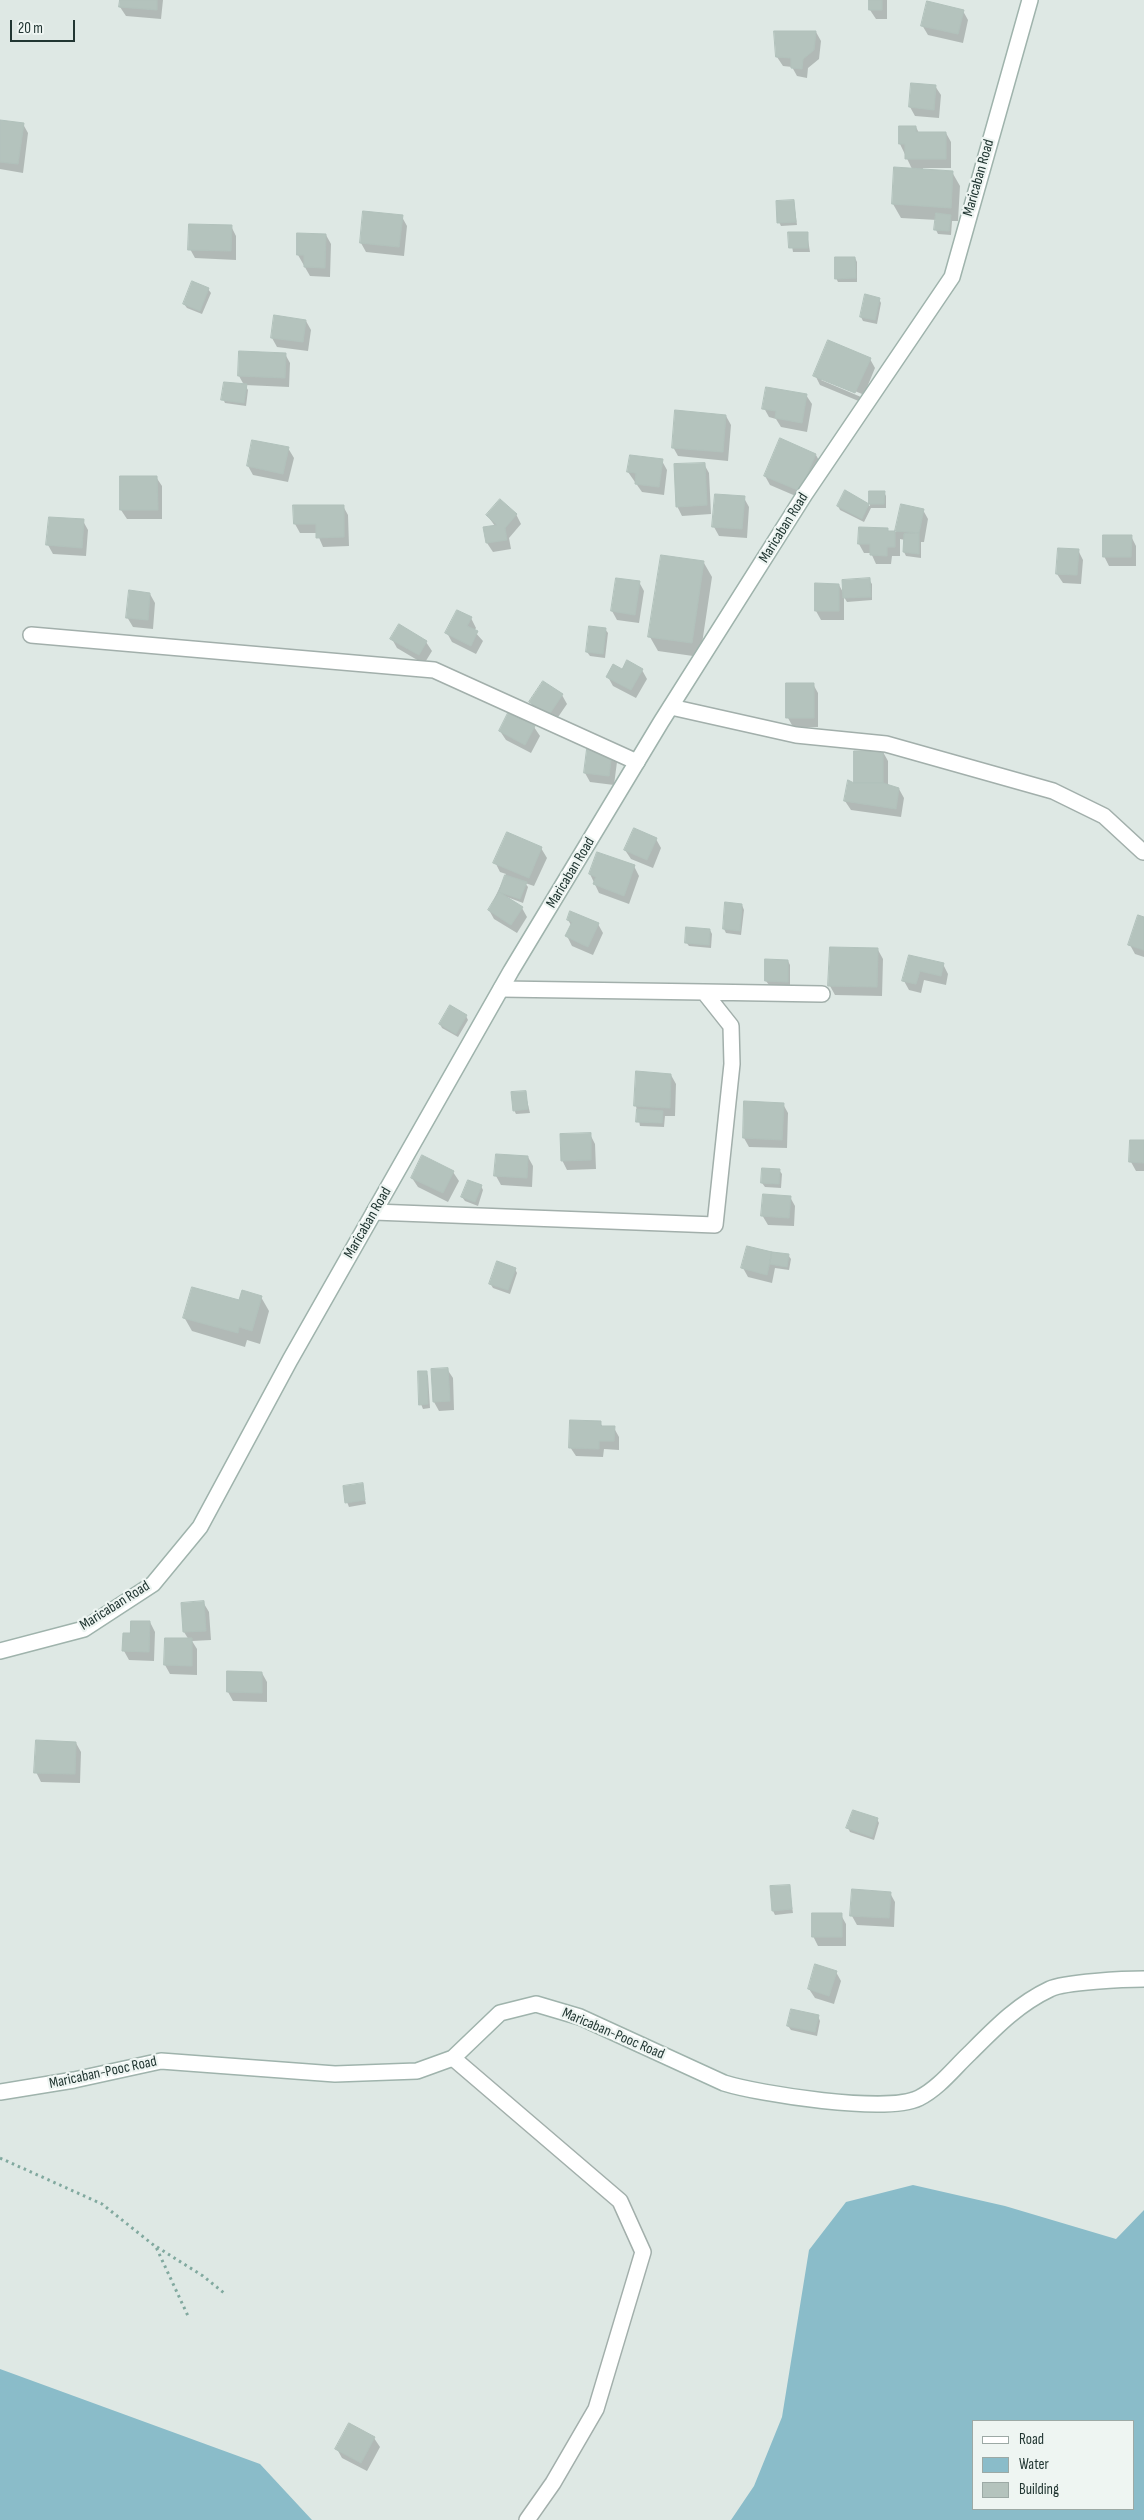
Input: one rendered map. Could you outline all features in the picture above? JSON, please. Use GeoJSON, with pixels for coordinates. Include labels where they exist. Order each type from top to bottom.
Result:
{"type":"FeatureCollection","features":[{"type":"Feature","properties":{"kind":"street","name":"Maricaban Road"},"geometry":{"type":"LineString","coordinates":[[0,1651],[84,1629],[153,1584],[200,1527],[290,1360],[501,989],[671,707],[805,494],[952,277],[1030,0]]}},
{"type":"Feature","properties":{"kind":"street"},"geometry":{"type":"LineString","coordinates":[[31,635],[434,670],[638,762]]}},
{"type":"Feature","properties":{"kind":"street"},"geometry":{"type":"LineString","coordinates":[[671,707],[796,735],[886,744],[1053,791],[1104,816],[1143,852]]}},
{"type":"Feature","properties":{"kind":"street"},"geometry":{"type":"LineString","coordinates":[[501,989],[822,994]]}},
{"type":"Feature","properties":{"kind":"street"},"geometry":{"type":"LineString","coordinates":[[374,1212],[715,1225],[732,1064],[731,1026],[704,992]]}},
{"type":"Feature","properties":{"kind":"street","name":"Maricaban-Pooc Road"},"geometry":{"type":"LineString","coordinates":[[0,2092],[74,2080],[161,2061],[335,2074],[417,2071],[453,2058],[500,2013],[536,2004],[580,2017],[724,2083],[745,2089],[842,2102],[889,2103],[917,2099],[935,2087],[1008,2015],[1051,1988],[1144,1979]]}},
{"type":"Feature","properties":{"kind":"street"},"geometry":{"type":"LineString","coordinates":[[453,2058],[620,2201],[643,2252],[596,2409],[554,2483],[527,2520]]}},
{"type":"Feature","properties":{"kind":"path"},"geometry":{"type":"LineString","coordinates":[[0,2158],[102,2204],[156,2247],[203,2276],[224,2293]]}},
{"type":"Feature","properties":{"kind":"path"},"geometry":{"type":"LineString","coordinates":[[156,2247],[188,2316]]}},
{"type":"Feature","properties":{"kind":"water"},"geometry":{"type":"Polygon","coordinates":[[[913,2185],[1005,2206],[1116,2239],[1144,2210],[1144,2520],[731,2520],[754,2486],[782,2417],[809,2250],[846,2202],[913,2185]]]}},
{"type":"Feature","properties":{"kind":"water"},"geometry":{"type":"Polygon","coordinates":[[[0,2369],[260,2464],[312,2520],[0,2520],[0,2369]]]}},
{"type":"Feature","properties":{"kind":"building"},"geometry":{"type":"Polygon","coordinates":[[[120,0],[157,0],[157,10],[119,7],[120,0]]]}},
{"type":"Feature","properties":{"kind":"building"},"geometry":{"type":"Polygon","coordinates":[[[869,0],[882,0],[882,10],[869,10],[869,0]]]}},
{"type":"Feature","properties":{"kind":"building"},"geometry":{"type":"Polygon","coordinates":[[[927,1],[964,10],[958,34],[921,26],[927,1]]]}},
{"type":"Feature","properties":{"kind":"building"},"geometry":{"type":"Polygon","coordinates":[[[774,31],[816,31],[814,50],[803,59],[802,69],[791,68],[791,58],[776,57],[774,31]]]}},
{"type":"Feature","properties":{"kind":"building"},"geometry":{"type":"Polygon","coordinates":[[[911,83],[936,85],[934,110],[909,107],[911,83]]]}},
{"type":"Feature","properties":{"kind":"building"},"geometry":{"type":"Polygon","coordinates":[[[0,120],[24,123],[18,164],[0,162],[0,120]]]}},
{"type":"Feature","properties":{"kind":"building"},"geometry":{"type":"Polygon","coordinates":[[[899,126],[916,126],[916,132],[946,132],[946,159],[905,159],[905,144],[899,144],[899,126]]]}},
{"type":"Feature","properties":{"kind":"building"},"geometry":{"type":"Polygon","coordinates":[[[894,167],[953,171],[951,208],[892,204],[894,167]]]}},
{"type":"Feature","properties":{"kind":"building"},"geometry":{"type":"Polygon","coordinates":[[[794,200],[796,222],[777,223],[776,201],[794,200]]]}},
{"type":"Feature","properties":{"kind":"building"},"geometry":{"type":"Polygon","coordinates":[[[363,211],[403,215],[399,247],[360,243],[363,211]]]}},
{"type":"Feature","properties":{"kind":"building"},"geometry":{"type":"Polygon","coordinates":[[[936,213],[951,215],[949,231],[934,230],[936,213]]]}},
{"type":"Feature","properties":{"kind":"building"},"geometry":{"type":"Polygon","coordinates":[[[189,224],[232,225],[231,251],[188,250],[189,224]]]}},
{"type":"Feature","properties":{"kind":"building"},"geometry":{"type":"Polygon","coordinates":[[[788,232],[808,232],[808,248],[789,248],[788,232]]]}},
{"type":"Feature","properties":{"kind":"building"},"geometry":{"type":"Polygon","coordinates":[[[297,233],[326,234],[325,268],[304,267],[304,255],[297,255],[297,233]]]}},
{"type":"Feature","properties":{"kind":"building"},"geometry":{"type":"Polygon","coordinates":[[[835,257],[855,257],[856,278],[835,279],[835,257]]]}},
{"type":"Feature","properties":{"kind":"building"},"geometry":{"type":"Polygon","coordinates":[[[192,281],[209,288],[200,311],[183,304],[192,281]]]}},
{"type":"Feature","properties":{"kind":"building"},"geometry":{"type":"Polygon","coordinates":[[[865,294],[880,298],[875,320],[860,317],[865,294]]]}},
{"type":"Feature","properties":{"kind":"building"},"geometry":{"type":"Polygon","coordinates":[[[274,315],[306,320],[303,342],[271,338],[274,315]]]}},
{"type":"Feature","properties":{"kind":"building"},"geometry":{"type":"Polygon","coordinates":[[[828,340],[871,358],[855,393],[813,376],[828,340]]]}},
{"type":"Feature","properties":{"kind":"building"},"geometry":{"type":"Polygon","coordinates":[[[239,351],[286,353],[285,378],[238,376],[239,351]]]}},
{"type":"Feature","properties":{"kind":"building"},"geometry":{"type":"Polygon","coordinates":[[[224,382],[247,384],[244,403],[221,400],[224,382]]]}},
{"type":"Feature","properties":{"kind":"building"},"geometry":{"type":"Polygon","coordinates":[[[766,387],[807,394],[802,423],[775,418],[776,411],[762,409],[766,387]]]}},
{"type":"Feature","properties":{"kind":"building"},"geometry":{"type":"Polygon","coordinates":[[[675,410],[726,415],[723,452],[672,448],[675,410]]]}},
{"type":"Feature","properties":{"kind":"building"},"geometry":{"type":"Polygon","coordinates":[[[780,438],[816,454],[800,491],[764,476],[780,438]]]}},
{"type":"Feature","properties":{"kind":"building"},"geometry":{"type":"Polygon","coordinates":[[[252,440],[289,447],[283,474],[247,466],[252,440]]]}},
{"type":"Feature","properties":{"kind":"building"},"geometry":{"type":"Polygon","coordinates":[[[630,455],[663,459],[659,487],[635,484],[636,473],[627,472],[630,455]]]}},
{"type":"Feature","properties":{"kind":"building"},"geometry":{"type":"Polygon","coordinates":[[[705,463],[707,505],[676,507],[674,464],[705,463]]]}},
{"type":"Feature","properties":{"kind":"building"},"geometry":{"type":"Polygon","coordinates":[[[120,476],[157,476],[158,510],[120,510],[120,476]]]}},
{"type":"Feature","properties":{"kind":"building"},"geometry":{"type":"Polygon","coordinates":[[[845,490],[869,504],[862,519],[837,506],[845,490]]]}},
{"type":"Feature","properties":{"kind":"building"},"geometry":{"type":"Polygon","coordinates":[[[869,491],[885,491],[884,504],[869,504],[869,491]]]}},
{"type":"Feature","properties":{"kind":"building"},"geometry":{"type":"Polygon","coordinates":[[[715,494],[745,496],[742,529],[712,527],[715,494]]]}},
{"type":"Feature","properties":{"kind":"building"},"geometry":{"type":"Polygon","coordinates":[[[500,499],[517,514],[505,528],[507,540],[486,543],[483,527],[497,525],[486,515],[500,499]]]}},
{"type":"Feature","properties":{"kind":"building"},"geometry":{"type":"Polygon","coordinates":[[[901,504],[924,509],[919,533],[895,531],[901,504]]]}},
{"type":"Feature","properties":{"kind":"building"},"geometry":{"type":"Polygon","coordinates":[[[293,505],[344,505],[344,537],[316,538],[316,524],[294,524],[293,505]]]}},
{"type":"Feature","properties":{"kind":"building"},"geometry":{"type":"Polygon","coordinates":[[[49,517],[84,519],[82,548],[46,545],[49,517]]]}},
{"type":"Feature","properties":{"kind":"building"},"geometry":{"type":"Polygon","coordinates":[[[859,527],[888,528],[888,531],[895,531],[895,547],[887,547],[887,556],[870,555],[870,544],[858,544],[859,527]]]}},
{"type":"Feature","properties":{"kind":"building"},"geometry":{"type":"Polygon","coordinates":[[[919,533],[919,554],[903,552],[904,534],[919,533]]]}},
{"type":"Feature","properties":{"kind":"building"},"geometry":{"type":"Polygon","coordinates":[[[1103,535],[1132,535],[1131,557],[1103,557],[1103,535]]]}},
{"type":"Feature","properties":{"kind":"building"},"geometry":{"type":"Polygon","coordinates":[[[1058,548],[1079,549],[1077,575],[1056,574],[1058,548]]]}},
{"type":"Feature","properties":{"kind":"building"},"geometry":{"type":"Polygon","coordinates":[[[661,555],[704,561],[692,643],[648,637],[661,555]]]}},
{"type":"Feature","properties":{"kind":"building"},"geometry":{"type":"Polygon","coordinates":[[[616,578],[640,581],[635,615],[611,611],[616,578]]]}},
{"type":"Feature","properties":{"kind":"building"},"geometry":{"type":"Polygon","coordinates":[[[870,578],[871,597],[843,598],[842,580],[870,578]]]}},
{"type":"Feature","properties":{"kind":"building"},"geometry":{"type":"Polygon","coordinates":[[[815,583],[839,584],[839,611],[815,611],[815,583]]]}},
{"type":"Feature","properties":{"kind":"building"},"geometry":{"type":"Polygon","coordinates":[[[129,590],[150,593],[148,620],[126,618],[129,590]]]}},
{"type":"Feature","properties":{"kind":"building"},"geometry":{"type":"Polygon","coordinates":[[[457,610],[472,617],[467,626],[478,631],[471,646],[445,633],[457,610]]]}},
{"type":"Feature","properties":{"kind":"building"},"geometry":{"type":"Polygon","coordinates":[[[399,624],[427,641],[419,655],[390,639],[399,624]]]}},
{"type":"Feature","properties":{"kind":"building"},"geometry":{"type":"Polygon","coordinates":[[[589,626],[606,628],[603,654],[586,652],[589,626]]]}},
{"type":"Feature","properties":{"kind":"building"},"geometry":{"type":"Polygon","coordinates":[[[627,660],[643,669],[631,690],[606,677],[613,664],[622,669],[627,660]]]}},
{"type":"Feature","properties":{"kind":"building"},"geometry":{"type":"Polygon","coordinates":[[[543,681],[563,694],[549,715],[529,702],[543,681]]]}},
{"type":"Feature","properties":{"kind":"building"},"geometry":{"type":"Polygon","coordinates":[[[786,683],[814,683],[814,718],[786,718],[786,683]]]}},
{"type":"Feature","properties":{"kind":"building"},"geometry":{"type":"Polygon","coordinates":[[[508,713],[535,726],[525,745],[499,731],[508,713]]]}},
{"type":"Feature","properties":{"kind":"building"},"geometry":{"type":"Polygon","coordinates":[[[587,749],[612,752],[609,776],[584,773],[587,749]]]}},
{"type":"Feature","properties":{"kind":"building"},"geometry":{"type":"Polygon","coordinates":[[[854,751],[883,751],[883,783],[854,783],[854,751]]]}},
{"type":"Feature","properties":{"kind":"building"},"geometry":{"type":"Polygon","coordinates":[[[848,780],[854,783],[883,783],[899,788],[896,809],[844,801],[848,780]]]}},
{"type":"Feature","properties":{"kind":"building"},"geometry":{"type":"Polygon","coordinates":[[[634,828],[657,838],[647,860],[624,850],[634,828]]]}},
{"type":"Feature","properties":{"kind":"building"},"geometry":{"type":"Polygon","coordinates":[[[507,832],[542,847],[529,878],[493,863],[507,832]]]}},
{"type":"Feature","properties":{"kind":"building"},"geometry":{"type":"Polygon","coordinates":[[[597,852],[635,865],[624,896],[593,884],[596,877],[589,874],[597,852]]]}},
{"type":"Feature","properties":{"kind":"building"},"geometry":{"type":"Polygon","coordinates":[[[505,875],[527,882],[520,899],[499,892],[505,875]]]}},
{"type":"Feature","properties":{"kind":"building"},"geometry":{"type":"Polygon","coordinates":[[[499,892],[523,907],[511,925],[488,910],[499,892]]]}},
{"type":"Feature","properties":{"kind":"building"},"geometry":{"type":"Polygon","coordinates":[[[725,902],[742,904],[740,931],[723,929],[725,902]]]}},
{"type":"Feature","properties":{"kind":"building"},"geometry":{"type":"Polygon","coordinates":[[[570,911],[599,923],[588,947],[565,936],[572,922],[567,920],[570,911]]]}},
{"type":"Feature","properties":{"kind":"building"},"geometry":{"type":"Polygon","coordinates":[[[1138,915],[1144,917],[1144,950],[1128,945],[1138,915]]]}},
{"type":"Feature","properties":{"kind":"building"},"geometry":{"type":"Polygon","coordinates":[[[686,927],[710,929],[709,945],[685,943],[686,927]]]}},
{"type":"Feature","properties":{"kind":"building"},"geometry":{"type":"Polygon","coordinates":[[[830,947],[878,948],[877,987],[828,986],[830,947]]]}},
{"type":"Feature","properties":{"kind":"building"},"geometry":{"type":"Polygon","coordinates":[[[909,955],[944,963],[941,976],[920,971],[916,984],[902,981],[909,955]]]}},
{"type":"Feature","properties":{"kind":"building"},"geometry":{"type":"Polygon","coordinates":[[[765,959],[788,960],[788,982],[765,981],[765,959]]]}},
{"type":"Feature","properties":{"kind":"building"},"geometry":{"type":"Polygon","coordinates":[[[450,1005],[467,1015],[456,1034],[439,1024],[450,1005]]]}},
{"type":"Feature","properties":{"kind":"building"},"geometry":{"type":"Polygon","coordinates":[[[636,1071],[671,1074],[670,1108],[634,1106],[636,1071]]]}},
{"type":"Feature","properties":{"kind":"building"},"geometry":{"type":"Polygon","coordinates":[[[526,1091],[528,1109],[513,1111],[511,1092],[526,1091]]]}},
{"type":"Feature","properties":{"kind":"building"},"geometry":{"type":"Polygon","coordinates":[[[744,1101],[784,1103],[782,1140],[743,1138],[744,1101]]]}},
{"type":"Feature","properties":{"kind":"building"},"geometry":{"type":"Polygon","coordinates":[[[637,1109],[663,1111],[662,1123],[636,1122],[637,1109]]]}},
{"type":"Feature","properties":{"kind":"building"},"geometry":{"type":"Polygon","coordinates":[[[591,1133],[591,1160],[561,1161],[560,1134],[591,1133]]]}},
{"type":"Feature","properties":{"kind":"building"},"geometry":{"type":"Polygon","coordinates":[[[1130,1140],[1144,1140],[1144,1163],[1129,1162],[1130,1140]]]}},
{"type":"Feature","properties":{"kind":"building"},"geometry":{"type":"Polygon","coordinates":[[[496,1154],[528,1156],[527,1178],[494,1176],[496,1154]]]}},
{"type":"Feature","properties":{"kind":"building"},"geometry":{"type":"Polygon","coordinates":[[[422,1155],[454,1171],[443,1193],[411,1178],[422,1155]]]}},
{"type":"Feature","properties":{"kind":"building"},"geometry":{"type":"Polygon","coordinates":[[[762,1168],[780,1169],[779,1184],[761,1183],[762,1168]]]}},
{"type":"Feature","properties":{"kind":"building"},"geometry":{"type":"Polygon","coordinates":[[[468,1180],[482,1185],[475,1202],[461,1197],[468,1180]]]}},
{"type":"Feature","properties":{"kind":"building"},"geometry":{"type":"Polygon","coordinates":[[[763,1194],[791,1196],[789,1218],[761,1216],[763,1194]]]}},
{"type":"Feature","properties":{"kind":"building"},"geometry":{"type":"Polygon","coordinates":[[[747,1246],[772,1252],[767,1275],[741,1268],[747,1246]]]}},
{"type":"Feature","properties":{"kind":"building"},"geometry":{"type":"Polygon","coordinates":[[[772,1252],[789,1254],[787,1267],[770,1264],[772,1252]]]}},
{"type":"Feature","properties":{"kind":"building"},"geometry":{"type":"Polygon","coordinates":[[[497,1261],[516,1268],[508,1290],[489,1284],[497,1261]]]}},
{"type":"Feature","properties":{"kind":"building"},"geometry":{"type":"Polygon","coordinates":[[[192,1287],[239,1300],[242,1290],[262,1296],[252,1331],[239,1327],[238,1333],[183,1318],[192,1287]]]}},
{"type":"Feature","properties":{"kind":"building"},"geometry":{"type":"Polygon","coordinates":[[[448,1368],[450,1401],[433,1402],[431,1369],[448,1368]]]}},
{"type":"Feature","properties":{"kind":"building"},"geometry":{"type":"Polygon","coordinates":[[[418,1371],[427,1371],[428,1404],[419,1405],[418,1371]]]}},
{"type":"Feature","properties":{"kind":"building"},"geometry":{"type":"Polygon","coordinates":[[[570,1420],[601,1421],[601,1426],[615,1426],[614,1441],[599,1441],[599,1449],[569,1448],[570,1420]]]}},
{"type":"Feature","properties":{"kind":"building"},"geometry":{"type":"Polygon","coordinates":[[[363,1483],[365,1500],[345,1503],[343,1486],[363,1483]]]}},
{"type":"Feature","properties":{"kind":"building"},"geometry":{"type":"Polygon","coordinates":[[[204,1601],[206,1631],[183,1632],[181,1603],[204,1601]]]}},
{"type":"Feature","properties":{"kind":"building"},"geometry":{"type":"Polygon","coordinates":[[[131,1621],[150,1621],[149,1652],[122,1651],[123,1633],[130,1633],[131,1621]]]}},
{"type":"Feature","properties":{"kind":"building"},"geometry":{"type":"Polygon","coordinates":[[[165,1638],[192,1638],[192,1666],[164,1665],[165,1638]]]}},
{"type":"Feature","properties":{"kind":"building"},"geometry":{"type":"Polygon","coordinates":[[[227,1671],[262,1672],[262,1693],[227,1692],[227,1671]]]}},
{"type":"Feature","properties":{"kind":"building"},"geometry":{"type":"Polygon","coordinates":[[[36,1740],[76,1742],[75,1774],[34,1773],[36,1740]]]}},
{"type":"Feature","properties":{"kind":"building"},"geometry":{"type":"Polygon","coordinates":[[[853,1810],[878,1818],[872,1837],[846,1828],[853,1810]]]}},
{"type":"Feature","properties":{"kind":"building"},"geometry":{"type":"Polygon","coordinates":[[[790,1885],[792,1909],[772,1911],[770,1886],[790,1885]]]}},
{"type":"Feature","properties":{"kind":"building"},"geometry":{"type":"Polygon","coordinates":[[[852,1889],[891,1892],[889,1918],[850,1916],[852,1889]]]}},
{"type":"Feature","properties":{"kind":"building"},"geometry":{"type":"Polygon","coordinates":[[[812,1913],[842,1913],[842,1937],[812,1937],[812,1913]]]}},
{"type":"Feature","properties":{"kind":"building"},"geometry":{"type":"Polygon","coordinates":[[[815,1964],[837,1971],[829,1996],[808,1989],[815,1964]]]}},
{"type":"Feature","properties":{"kind":"building"},"geometry":{"type":"Polygon","coordinates":[[[791,2009],[819,2015],[815,2032],[787,2026],[791,2009]]]}},
{"type":"Feature","properties":{"kind":"building"},"geometry":{"type":"Polygon","coordinates":[[[349,2423],[375,2437],[361,2463],[335,2449],[349,2423]]]}}]}
